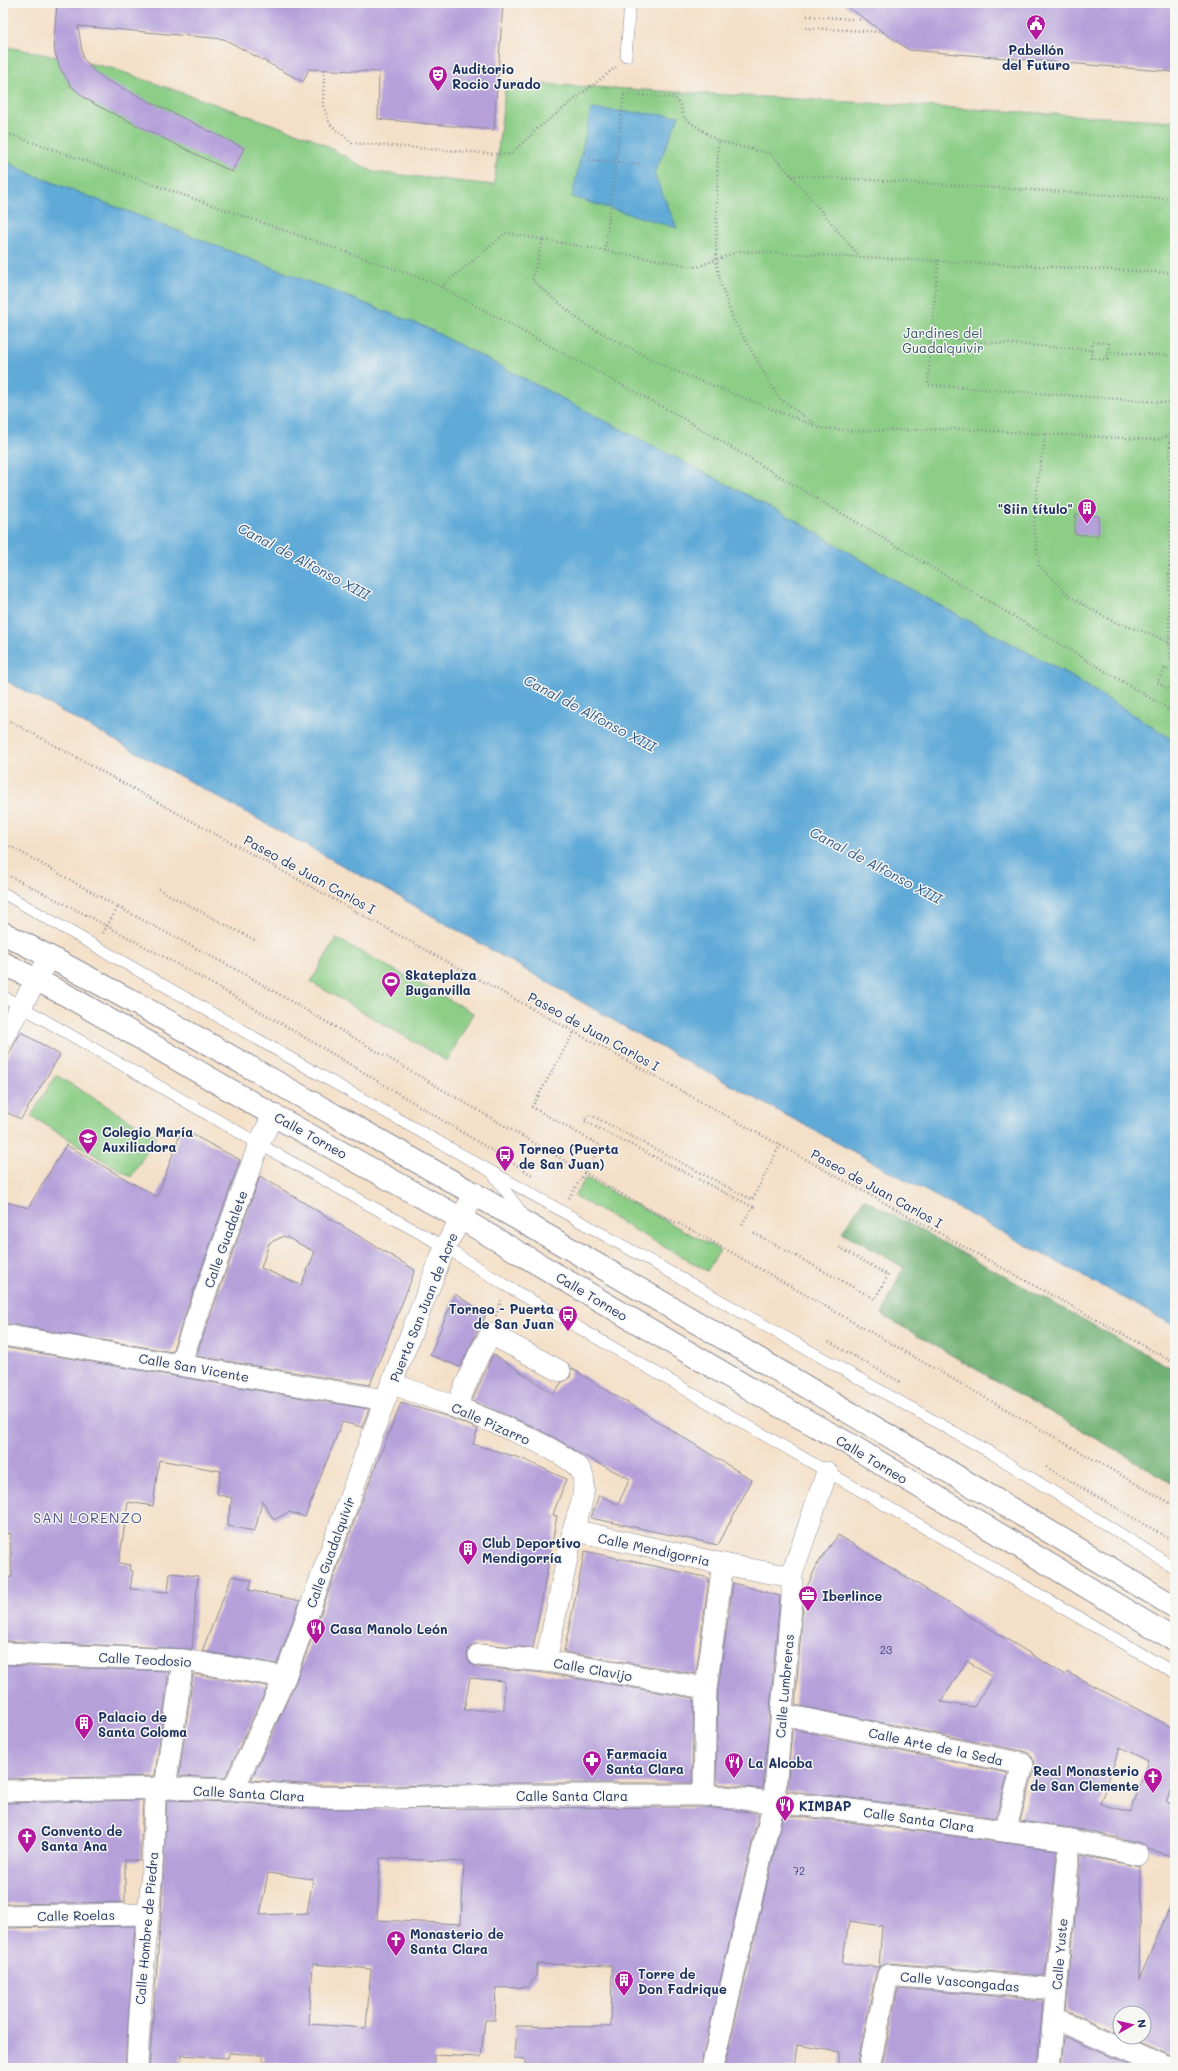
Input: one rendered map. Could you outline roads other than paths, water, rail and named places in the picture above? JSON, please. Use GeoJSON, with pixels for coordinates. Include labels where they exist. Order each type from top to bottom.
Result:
{"type":"FeatureCollection","features":[{"type":"Feature","properties":{"kind":"main road"},"geometry":{"type":"LineString","coordinates":[[3,933],[50,957],[533,1227],[854,1414],[1175,1607]]}},
{"type":"Feature","properties":{"kind":"main road","name":"Calle Torneo"},"geometry":{"type":"LineString","coordinates":[[3,963],[68,996],[273,1115],[460,1218],[769,1400],[847,1443],[1175,1640]]}},
{"type":"Feature","properties":{"kind":"street"},"geometry":{"type":"LineString","coordinates":[[3,1038],[50,957]]}},
{"type":"Feature","properties":{"kind":"street","name":"Calle Guadalete"},"geometry":{"type":"LineString","coordinates":[[180,1364],[259,1144],[273,1115]]}},
{"type":"Feature","properties":{"kind":"street","name":"Puerta San Juan de Acre"},"geometry":{"type":"LineString","coordinates":[[389,1392],[445,1247],[474,1194]]}},
{"type":"Feature","properties":{"kind":"street"},"geometry":{"type":"LineString","coordinates":[[456,1406],[479,1354],[491,1334],[560,1371]]}},
{"type":"Feature","properties":{"kind":"street","name":"Calle San Vicente"},"geometry":{"type":"LineString","coordinates":[[3,1335],[180,1364],[389,1392]]}},
{"type":"Feature","properties":{"kind":"street","name":"Calle Pizarro"},"geometry":{"type":"LineString","coordinates":[[389,1392],[456,1406],[499,1425],[573,1462],[582,1474],[584,1484],[573,1530]]}},
{"type":"Feature","properties":{"kind":"street","name":"Calle Guadalquivir"},"geometry":{"type":"LineString","coordinates":[[233,1790],[285,1677],[389,1392]]}},
{"type":"Feature","properties":{"kind":"street","name":"Calle Lumbreras"},"geometry":{"type":"LineString","coordinates":[[712,2068],[774,1801],[792,1598],[792,1574],[827,1472]]}},
{"type":"Feature","properties":{"kind":"street"},"geometry":{"type":"LineString","coordinates":[[546,1661],[573,1530]]}},
{"type":"Feature","properties":{"kind":"street","name":"Calle Mendigorria"},"geometry":{"type":"LineString","coordinates":[[573,1530],[723,1564],[782,1575],[792,1574]]}},
{"type":"Feature","properties":{"kind":"street"},"geometry":{"type":"LineString","coordinates":[[704,1795],[706,1688],[723,1564]]}},
{"type":"Feature","properties":{"kind":"street","name":"Calle Teodosio"},"geometry":{"type":"LineString","coordinates":[[3,1653],[183,1660],[285,1677]]}},
{"type":"Feature","properties":{"kind":"street","name":"Calle Clavijo"},"geometry":{"type":"LineString","coordinates":[[479,1655],[546,1661],[706,1688]]}},
{"type":"Feature","properties":{"kind":"street","name":"Calle Hombre de Piedra"},"geometry":{"type":"LineString","coordinates":[[137,2068],[139,2011],[160,1788],[183,1660]]}},
{"type":"Feature","properties":{"kind":"street","name":"Calle Arte de la Seda"},"geometry":{"type":"LineString","coordinates":[[781,1714],[1023,1764],[1005,1831]]}},
{"type":"Feature","properties":{"kind":"street","name":"Calle Santa Clara"},"geometry":{"type":"LineString","coordinates":[[3,1791],[160,1788],[233,1790],[311,1796],[395,1798],[495,1795],[704,1795],[843,1809],[1005,1831],[1070,1840],[1138,1854]]}},
{"type":"Feature","properties":{"kind":"street","name":"Calle Yuste"},"geometry":{"type":"LineString","coordinates":[[1049,2068],[1070,1840]]}},
{"type":"Feature","properties":{"kind":"street","name":"Calle Roelas"},"geometry":{"type":"LineString","coordinates":[[3,1916],[149,1914]]}},
{"type":"Feature","properties":{"kind":"street","name":"Calle Vascongadas"},"geometry":{"type":"LineString","coordinates":[[869,2068],[888,1975],[1056,1989]]}},
{"type":"Feature","properties":{"kind":"street"},"geometry":{"type":"LineString","coordinates":[[1054,2018],[1166,2068]]}},
{"type":"Feature","properties":{"kind":"lane"},"geometry":{"type":"LineString","coordinates":[[626,56],[630,3]]}},
{"type":"Feature","properties":{"kind":"lane"},"geometry":{"type":"LineString","coordinates":[[3,892],[490,1170],[993,1454],[1175,1568]]}},
{"type":"Feature","properties":{"kind":"lane"},"geometry":{"type":"LineString","coordinates":[[3,996],[22,1005],[259,1144],[445,1247],[505,1285],[1175,1673]]}},
{"type":"Feature","properties":{"kind":"lane"},"geometry":{"type":"LineString","coordinates":[[490,1170],[533,1227]]}},
{"type":"Feature","properties":{"kind":"water"},"geometry":{"type":"Polygon","coordinates":[[[591,109],[679,116],[654,174],[677,228],[572,197],[591,109]]]}},
{"type":"Feature","properties":{"kind":"water","name":"Canal de Alfonso XIII"},"geometry":{"type":"Polygon","coordinates":[[[3,160],[31,174],[425,327],[795,520],[913,591],[1064,672],[1175,741],[1175,1326],[646,1039],[389,891],[3,679],[3,160]]]}},
{"type":"Feature","properties":{"kind":"place","name":"Pabellón del Futuro"},"geometry":{"type":"Point","coordinates":[1036,41]}},
{"type":"Feature","properties":{"kind":"place","name":"Auditorio Rocio Jurado"},"geometry":{"type":"Point","coordinates":[438,92]}},
{"type":"Feature","properties":{"kind":"place","name":"\"Siin título\""},"geometry":{"type":"Point","coordinates":[1087,525]}},
{"type":"Feature","properties":{"kind":"place","name":"Skateplaza Buganvilla"},"geometry":{"type":"Point","coordinates":[391,998]}},
{"type":"Feature","properties":{"kind":"place","name":"Colegio María Auxiliadora"},"geometry":{"type":"Point","coordinates":[88,1155]}},
{"type":"Feature","properties":{"kind":"place","name":"Torneo (Puerta de San Juan)"},"geometry":{"type":"Point","coordinates":[505,1172]}},
{"type":"Feature","properties":{"kind":"place","name":"Torneo - Puerta de San Juan"},"geometry":{"type":"Point","coordinates":[568,1332]}},
{"type":"Feature","properties":{"kind":"place","name":"Club Deportivo Mendigorría"},"geometry":{"type":"Point","coordinates":[468,1566]}},
{"type":"Feature","properties":{"kind":"place","name":"Iberlince"},"geometry":{"type":"Point","coordinates":[808,1612]}},
{"type":"Feature","properties":{"kind":"place","name":"Casa Manolo León"},"geometry":{"type":"Point","coordinates":[316,1645]}},
{"type":"Feature","properties":{"kind":"place","name":"Palacio de Santa Coloma"},"geometry":{"type":"Point","coordinates":[84,1740]}},
{"type":"Feature","properties":{"kind":"place","name":"Farmacia Santa Clara"},"geometry":{"type":"Point","coordinates":[592,1777]}},
{"type":"Feature","properties":{"kind":"place","name":"La Alcoba"},"geometry":{"type":"Point","coordinates":[734,1779]}},
{"type":"Feature","properties":{"kind":"place","name":"Real Monasterio de San Clemente"},"geometry":{"type":"Point","coordinates":[1153,1794]}},
{"type":"Feature","properties":{"kind":"place","name":"KIMBAP"},"geometry":{"type":"Point","coordinates":[785,1822]}},
{"type":"Feature","properties":{"kind":"place","name":"Convento de Santa Ana"},"geometry":{"type":"Point","coordinates":[27,1854]}},
{"type":"Feature","properties":{"kind":"place","name":"Monasterio de Santa Clara"},"geometry":{"type":"Point","coordinates":[396,1957]}},
{"type":"Feature","properties":{"kind":"place","name":"Torre de Don Fadrique"},"geometry":{"type":"Point","coordinates":[624,1997]}},
{"type":"Feature","properties":{"kind":"district","name":"SAN LORENZO"},"geometry":{"type":"Point","coordinates":[88,1517]}},
{"type":"Feature","properties":{"kind":"park label","name":"Jardines del Guadalquivir"},"geometry":{"type":"Point","coordinates":[943,340]}}]}
